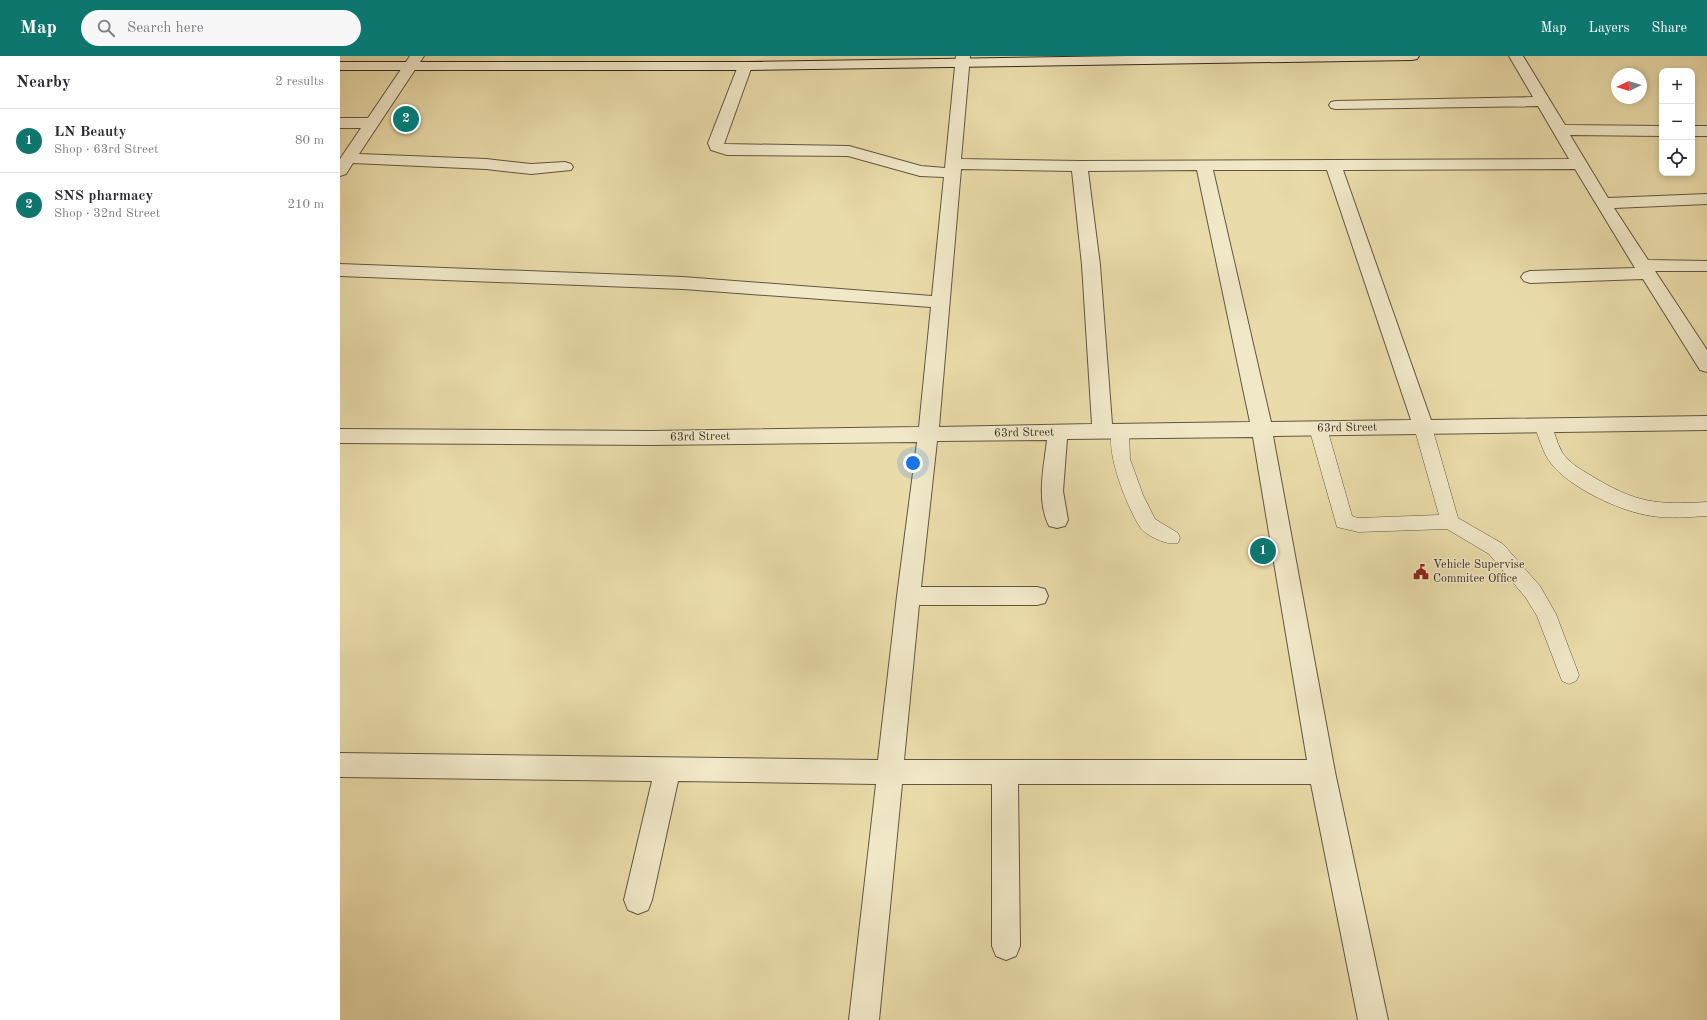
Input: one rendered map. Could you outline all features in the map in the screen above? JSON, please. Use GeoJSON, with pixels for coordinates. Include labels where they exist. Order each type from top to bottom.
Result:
{"type":"FeatureCollection","features":[{"type":"Feature","properties":{"kind":"street"},"geometry":{"type":"LineString","coordinates":[[340,66],[414,61],[745,66],[963,60],[1412,56]]}},
{"type":"Feature","properties":{"kind":"street"},"geometry":{"type":"LineString","coordinates":[[1516,56],[1603,203],[1707,365]]}},
{"type":"Feature","properties":{"kind":"street"},"geometry":{"type":"LineString","coordinates":[[864,1020],[891,772],[908,596],[928,434],[939,302],[963,60]]}},
{"type":"Feature","properties":{"kind":"street"},"geometry":{"type":"LineString","coordinates":[[340,171],[414,61]]}},
{"type":"Feature","properties":{"kind":"street"},"geometry":{"type":"LineString","coordinates":[[745,66],[716,143],[716,147],[727,150],[849,151],[920,172],[953,168],[1079,166],[1580,164]]}},
{"type":"Feature","properties":{"kind":"street"},"geometry":{"type":"LineString","coordinates":[[1336,106],[1543,101]]}},
{"type":"Feature","properties":{"kind":"street"},"geometry":{"type":"LineString","coordinates":[[340,123],[373,123]]}},
{"type":"Feature","properties":{"kind":"street"},"geometry":{"type":"LineString","coordinates":[[1560,130],[1659,131]]}},
{"type":"Feature","properties":{"kind":"street"},"geometry":{"type":"LineString","coordinates":[[1695,131],[1707,132]]}},
{"type":"Feature","properties":{"kind":"street"},"geometry":{"type":"LineString","coordinates":[[349,158],[486,164],[531,169],[565,167]]}},
{"type":"Feature","properties":{"kind":"street"},"geometry":{"type":"LineString","coordinates":[[1204,165],[1262,429],[1322,772],[1373,1020]]}},
{"type":"Feature","properties":{"kind":"street"},"geometry":{"type":"LineString","coordinates":[[1333,165],[1423,427]]}},
{"type":"Feature","properties":{"kind":"street"},"geometry":{"type":"LineString","coordinates":[[1079,166],[1087,212],[1111,431]]}},
{"type":"Feature","properties":{"kind":"street"},"geometry":{"type":"LineString","coordinates":[[1603,203],[1707,199]]}},
{"type":"Feature","properties":{"kind":"street"},"geometry":{"type":"LineString","coordinates":[[1530,276],[1707,266]]}},
{"type":"Feature","properties":{"kind":"street"},"geometry":{"type":"LineString","coordinates":[[340,270],[683,284],[939,302]]}},
{"type":"Feature","properties":{"kind":"street","name":"63rd Street"},"geometry":{"type":"LineString","coordinates":[[340,436],[651,438],[1707,423]]}},
{"type":"Feature","properties":{"kind":"street"},"geometry":{"type":"LineString","coordinates":[[1057,520],[1052,491],[1058,432]]}},
{"type":"Feature","properties":{"kind":"street"},"geometry":{"type":"LineString","coordinates":[[908,596],[1037,596]]}},
{"type":"Feature","properties":{"kind":"street"},"geometry":{"type":"LineString","coordinates":[[340,765],[891,772],[1322,772]]}},
{"type":"Feature","properties":{"kind":"street"},"geometry":{"type":"LineString","coordinates":[[638,900],[668,769]]}},
{"type":"Feature","properties":{"kind":"street"},"geometry":{"type":"LineString","coordinates":[[1006,772],[1006,946]]}},
{"type":"Feature","properties":{"kind":"lane"},"geometry":{"type":"LineString","coordinates":[[1543,425],[1555,457],[1568,471],[1634,506],[1666,510],[1707,509]]}},
{"type":"Feature","properties":{"kind":"lane"},"geometry":{"type":"LineString","coordinates":[[1423,427],[1450,522]]}},
{"type":"Feature","properties":{"kind":"lane"},"geometry":{"type":"LineString","coordinates":[[1318,428],[1344,522],[1358,525],[1450,522],[1496,549],[1533,592],[1546,614],[1569,675]]}},
{"type":"Feature","properties":{"kind":"lane"},"geometry":{"type":"LineString","coordinates":[[1111,431],[1134,496],[1148,524],[1171,538]]}},
{"type":"Feature","properties":{"kind":"place","name":"SNS pharmacy"},"geometry":{"type":"Point","coordinates":[406,119]}},
{"type":"Feature","properties":{"kind":"place","name":"LN Beauty"},"geometry":{"type":"Point","coordinates":[1263,551]}},
{"type":"Feature","properties":{"kind":"place","name":"Vehicle Supervise Commitee Office"},"geometry":{"type":"Point","coordinates":[1421,572]}}]}
